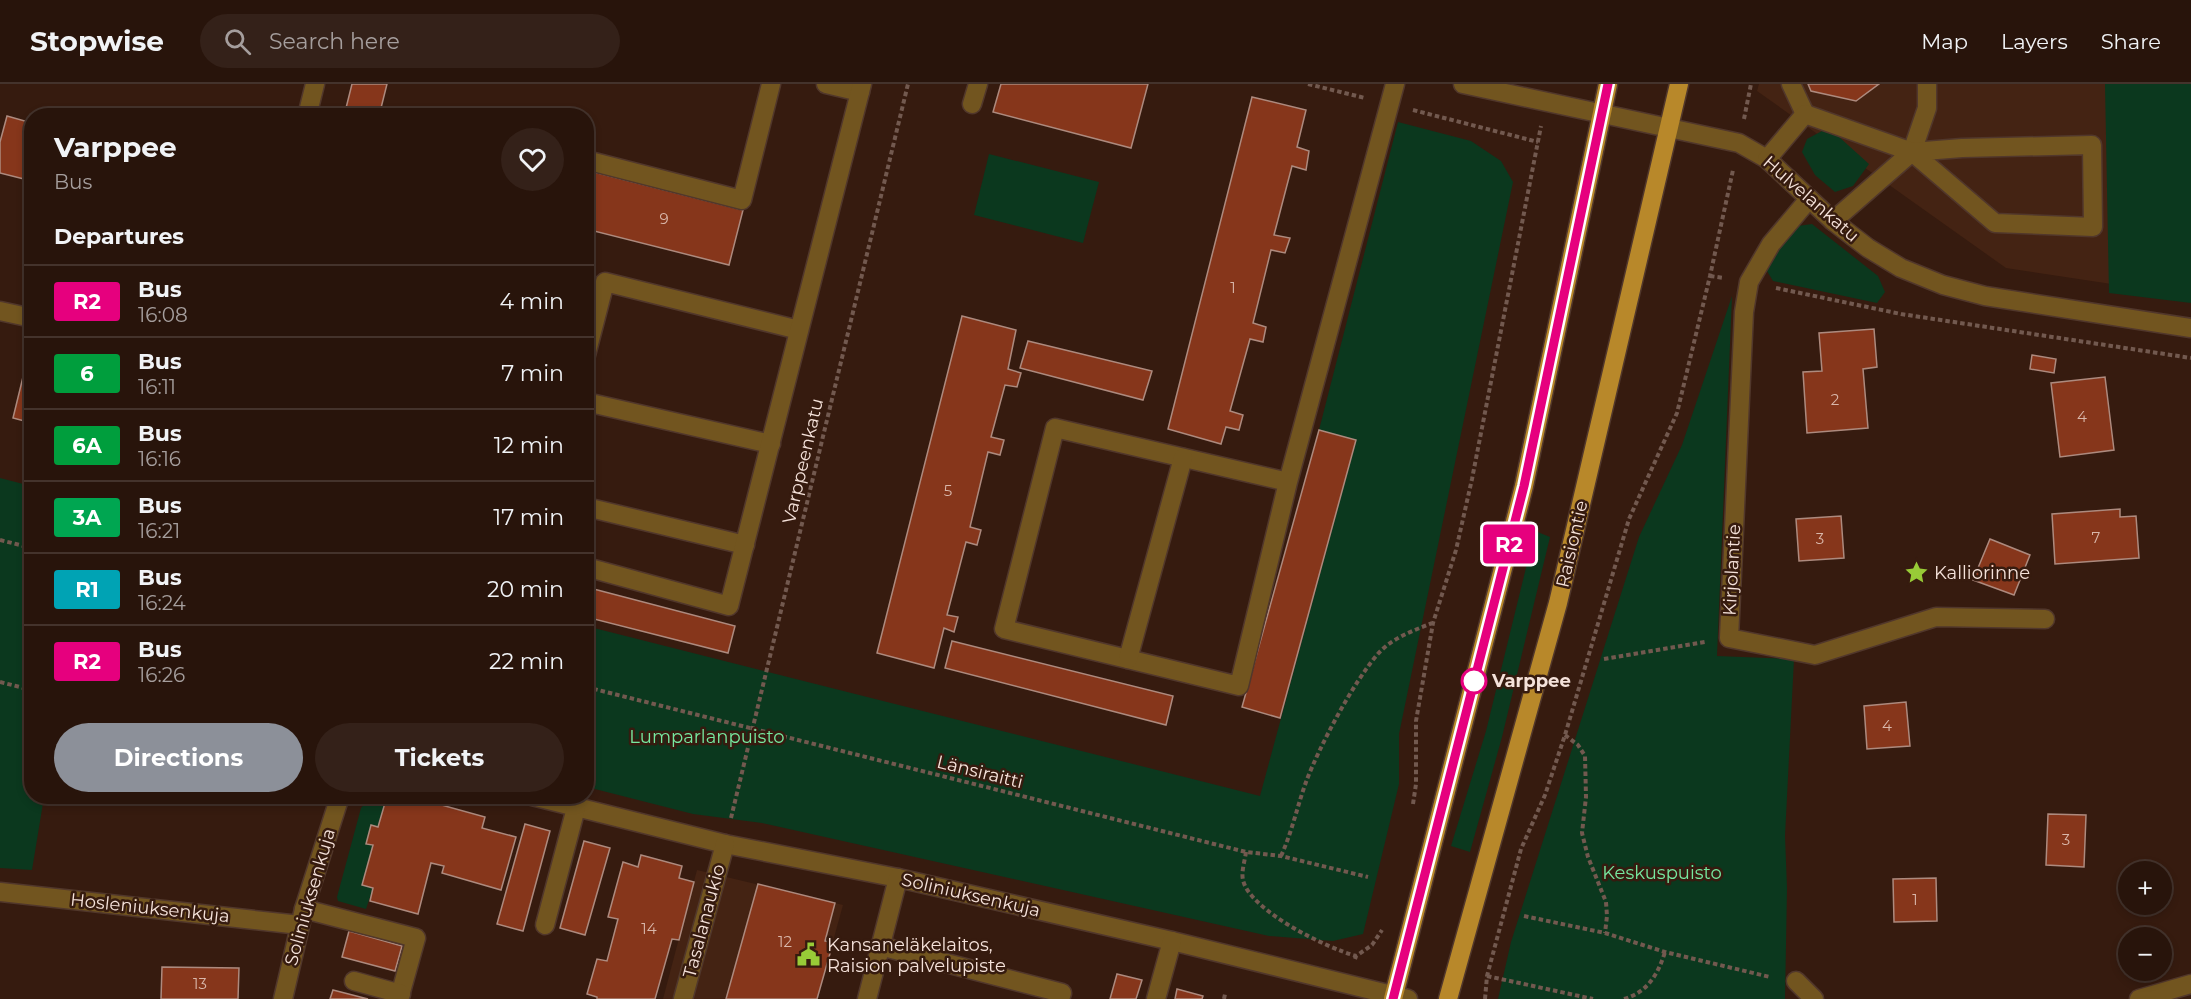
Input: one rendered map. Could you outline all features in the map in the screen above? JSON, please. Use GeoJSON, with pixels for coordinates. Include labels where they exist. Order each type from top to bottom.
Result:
{"type":"FeatureCollection","features":[{"type":"Feature","properties":{"kind":"main road"},"geometry":{"type":"LineString","coordinates":[[1398,998],[1524,486],[1608,84]]}},
{"type":"Feature","properties":{"kind":"main road","name":"Raisiontie"},"geometry":{"type":"LineString","coordinates":[[1448,999],[1558,603],[1679,84]]}},
{"type":"Feature","properties":{"kind":"street"},"geometry":{"type":"LineString","coordinates":[[309,108],[315,84]]}},
{"type":"Feature","properties":{"kind":"street"},"geometry":{"type":"LineString","coordinates":[[594,162],[742,200],[771,84]]}},
{"type":"Feature","properties":{"kind":"street"},"geometry":{"type":"LineString","coordinates":[[594,569],[729,606],[861,88],[826,84]]}},
{"type":"Feature","properties":{"kind":"street"},"geometry":{"type":"LineString","coordinates":[[972,104],[978,84]]}},
{"type":"Feature","properties":{"kind":"street"},"geometry":{"type":"LineString","coordinates":[[1288,482],[1055,428],[1004,629],[1239,686],[1288,482],[1395,84]]}},
{"type":"Feature","properties":{"kind":"street","name":"Hulvelankatu"},"geometry":{"type":"LineString","coordinates":[[1463,84],[1739,144],[1767,159],[1833,221],[1868,248],[1901,268],[1943,285],[1985,296],[2191,328]]}},
{"type":"Feature","properties":{"kind":"street"},"geometry":{"type":"LineString","coordinates":[[1791,84],[1805,114],[1912,152],[1995,223],[2093,227],[2092,145],[1962,148],[1912,152]]}},
{"type":"Feature","properties":{"kind":"street"},"geometry":{"type":"LineString","coordinates":[[1833,221],[1912,152],[1927,108],[1928,84]]}},
{"type":"Feature","properties":{"kind":"street"},"geometry":{"type":"LineString","coordinates":[[1767,159],[1805,114]]}},
{"type":"Feature","properties":{"kind":"street","name":"Kirjolantie"},"geometry":{"type":"LineString","coordinates":[[1809,199],[1771,244],[1749,282],[1744,312],[1729,638],[1815,654],[1936,617],[2045,619]]}},
{"type":"Feature","properties":{"kind":"street"},"geometry":{"type":"LineString","coordinates":[[594,324],[605,282],[800,330]]}},
{"type":"Feature","properties":{"kind":"street"},"geometry":{"type":"LineString","coordinates":[[0,310],[24,316]]}},
{"type":"Feature","properties":{"kind":"street"},"geometry":{"type":"LineString","coordinates":[[594,404],[771,444]]}},
{"type":"Feature","properties":{"kind":"street"},"geometry":{"type":"LineString","coordinates":[[1128,659],[1183,458]]}},
{"type":"Feature","properties":{"kind":"street"},"geometry":{"type":"LineString","coordinates":[[594,509],[745,545]]}},
{"type":"Feature","properties":{"kind":"street","name":"Soliniuksenkuja"},"geometry":{"type":"LineString","coordinates":[[283,999],[302,917],[337,804]]}},
{"type":"Feature","properties":{"kind":"street","name":"Soliniuksenkuja"},"geometry":{"type":"LineString","coordinates":[[561,804],[721,843],[898,878],[1172,940],[1398,998]]}},
{"type":"Feature","properties":{"kind":"street"},"geometry":{"type":"LineString","coordinates":[[545,925],[576,808]]}},
{"type":"Feature","properties":{"kind":"street"},"geometry":{"type":"LineString","coordinates":[[687,954],[721,843]]}},
{"type":"Feature","properties":{"kind":"street","name":"Tasalanaukio"},"geometry":{"type":"LineString","coordinates":[[683,999],[721,843]]}},
{"type":"Feature","properties":{"kind":"street"},"geometry":{"type":"LineString","coordinates":[[867,999],[898,878]]}},
{"type":"Feature","properties":{"kind":"street","name":"Hosleniuksenkuja"},"geometry":{"type":"LineString","coordinates":[[0,892],[302,917],[416,938],[400,996]]}},
{"type":"Feature","properties":{"kind":"street"},"geometry":{"type":"LineString","coordinates":[[1156,999],[1172,940]]}},
{"type":"Feature","properties":{"kind":"street"},"geometry":{"type":"LineString","coordinates":[[880,946],[1062,993],[1060,999]]}},
{"type":"Feature","properties":{"kind":"street"},"geometry":{"type":"LineString","coordinates":[[354,981],[400,996]]}},
{"type":"Feature","properties":{"kind":"street"},"geometry":{"type":"LineString","coordinates":[[1796,981],[1814,999]]}},
{"type":"Feature","properties":{"kind":"street"},"geometry":{"type":"LineString","coordinates":[[2139,999],[2191,984]]}},
{"type":"Feature","properties":{"kind":"path","name":"Varppeenkatu"},"geometry":{"type":"LineString","coordinates":[[721,843],[752,729],[908,84]]}},
{"type":"Feature","properties":{"kind":"path"},"geometry":{"type":"LineString","coordinates":[[1308,84],[1538,142]]}},
{"type":"Feature","properties":{"kind":"path"},"geometry":{"type":"LineString","coordinates":[[1412,815],[1416,784],[1416,721],[1433,623],[1456,550],[1472,479],[1545,102]]}},
{"type":"Feature","properties":{"kind":"path"},"geometry":{"type":"LineString","coordinates":[[1485,999],[1487,976],[1521,849],[1545,795],[1565,735],[1629,519],[1677,413],[1725,209]]}},
{"type":"Feature","properties":{"kind":"path"},"geometry":{"type":"LineString","coordinates":[[1710,276],[1900,314],[2191,358]]}},
{"type":"Feature","properties":{"kind":"path"},"geometry":{"type":"LineString","coordinates":[[0,540],[24,546]]}},
{"type":"Feature","properties":{"kind":"path"},"geometry":{"type":"LineString","coordinates":[[1281,856],[1292,833],[1306,782],[1330,731],[1353,690],[1377,654],[1400,636],[1433,623]]}},
{"type":"Feature","properties":{"kind":"path"},"geometry":{"type":"LineString","coordinates":[[1604,659],[1729,638]]}},
{"type":"Feature","properties":{"kind":"path"},"geometry":{"type":"LineString","coordinates":[[0,682],[24,688]]}},
{"type":"Feature","properties":{"kind":"path","name":"Länsiraitti"},"geometry":{"type":"LineString","coordinates":[[594,689],[1246,852],[1281,856],[1368,877]]}},
{"type":"Feature","properties":{"kind":"path"},"geometry":{"type":"LineString","coordinates":[[1565,735],[1578,745],[1585,756],[1586,797],[1582,833],[1588,857],[1606,902],[1605,933]]}},
{"type":"Feature","properties":{"kind":"path"},"geometry":{"type":"LineString","coordinates":[[1246,852],[1242,879],[1251,896],[1287,924],[1338,951],[1356,956],[1372,945],[1383,930]]}},
{"type":"Feature","properties":{"kind":"path"},"geometry":{"type":"LineString","coordinates":[[1524,916],[1605,933],[1665,952],[1796,981]]}},
{"type":"Feature","properties":{"kind":"path"},"geometry":{"type":"LineString","coordinates":[[1624,999],[1644,989],[1658,974],[1665,952]]}},
{"type":"Feature","properties":{"kind":"path"},"geometry":{"type":"LineString","coordinates":[[1487,976],[1593,999]]}},
{"type":"Feature","properties":{"kind":"shaded area"},"geometry":{"type":"Polygon","coordinates":[[[1759,84],[2191,84],[2191,296],[2006,268],[1757,91],[1759,84]]]}},
{"type":"Feature","properties":{"kind":"shaded area"},"geometry":{"type":"Polygon","coordinates":[[[697,870],[843,905],[817,999],[663,999],[697,870]]]}},
{"type":"Feature","properties":{"kind":"green space"},"geometry":{"type":"Polygon","coordinates":[[[2105,84],[2191,84],[2191,303],[2109,293],[2105,84]]]}},
{"type":"Feature","properties":{"kind":"green space","name":"Lumparlanpuisto"},"geometry":{"type":"Polygon","coordinates":[[[1398,122],[1471,141],[1501,161],[1513,182],[1399,734],[1399,784],[1363,934],[1333,941],[1269,936],[762,823],[693,814],[594,789],[594,628],[1260,796],[1356,441],[1319,430],[1398,122]]]}},
{"type":"Feature","properties":{"kind":"green space"},"geometry":{"type":"Polygon","coordinates":[[[1822,131],[1838,136],[1869,164],[1853,186],[1835,192],[1815,175],[1802,152],[1807,139],[1822,131]]]}},
{"type":"Feature","properties":{"kind":"green space"},"geometry":{"type":"Polygon","coordinates":[[[989,154],[1099,182],[1083,243],[974,215],[989,154]]]}},
{"type":"Feature","properties":{"kind":"green space"},"geometry":{"type":"Polygon","coordinates":[[[1812,224],[1878,276],[1885,292],[1877,303],[1773,281],[1767,271],[1781,241],[1798,226],[1812,224]]]}},
{"type":"Feature","properties":{"kind":"green space","name":"Keskuspuisto"},"geometry":{"type":"Polygon","coordinates":[[[1732,296],[1717,656],[1794,659],[1785,836],[1787,888],[1785,999],[1498,999],[1511,942],[1639,537],[1682,445],[1732,296]]]}},
{"type":"Feature","properties":{"kind":"green space"},"geometry":{"type":"Polygon","coordinates":[[[0,478],[24,484],[24,804],[43,804],[32,870],[0,868],[0,478]]]}},
{"type":"Feature","properties":{"kind":"green space"},"geometry":{"type":"Polygon","coordinates":[[[1535,531],[1550,537],[1502,737],[1470,852],[1451,846],[1486,731],[1535,531]]]}},
{"type":"Feature","properties":{"kind":"green space"},"geometry":{"type":"Polygon","coordinates":[[[364,804],[385,804],[378,827],[367,844],[373,845],[373,888],[366,909],[338,901],[337,897],[361,808],[364,804]]]}},
{"type":"Feature","properties":{"kind":"building"},"geometry":{"type":"Polygon","coordinates":[[[352,84],[387,84],[381,108],[346,108],[352,84]]]}},
{"type":"Feature","properties":{"kind":"building"},"geometry":{"type":"Polygon","coordinates":[[[1001,84],[1148,84],[1131,148],[993,112],[1001,84]]]}},
{"type":"Feature","properties":{"kind":"building"},"geometry":{"type":"Polygon","coordinates":[[[1808,84],[1879,84],[1856,101],[1811,91],[1808,84]]]}},
{"type":"Feature","properties":{"kind":"building"},"geometry":{"type":"Polygon","coordinates":[[[1252,97],[1306,110],[1297,147],[1309,151],[1306,170],[1292,166],[1274,235],[1290,238],[1285,253],[1271,250],[1253,323],[1266,327],[1263,342],[1250,339],[1230,411],[1243,415],[1239,430],[1226,427],[1221,444],[1168,429],[1252,97]]]}},
{"type":"Feature","properties":{"kind":"building"},"geometry":{"type":"Polygon","coordinates":[[[7,116],[24,121],[24,179],[0,173],[0,142],[7,116]]]}},
{"type":"Feature","properties":{"kind":"building"},"geometry":{"type":"Polygon","coordinates":[[[594,172],[743,210],[729,265],[594,231],[594,172]]]}},
{"type":"Feature","properties":{"kind":"building"},"geometry":{"type":"Polygon","coordinates":[[[962,316],[1016,330],[1008,369],[1021,373],[1017,387],[1005,385],[991,437],[1004,440],[1000,455],[988,452],[970,527],[981,530],[977,545],[966,542],[947,615],[958,617],[954,632],[944,628],[934,668],[877,653],[962,316]]]}},
{"type":"Feature","properties":{"kind":"building"},"geometry":{"type":"Polygon","coordinates":[[[1874,329],[1877,367],[1863,369],[1868,428],[1807,433],[1803,372],[1822,371],[1819,333],[1874,329]]]}},
{"type":"Feature","properties":{"kind":"building"},"geometry":{"type":"Polygon","coordinates":[[[1028,341],[1152,371],[1143,400],[1020,368],[1028,341]]]}},
{"type":"Feature","properties":{"kind":"building"},"geometry":{"type":"Polygon","coordinates":[[[2032,355],[2056,359],[2054,373],[2030,369],[2032,355]]]}},
{"type":"Feature","properties":{"kind":"building"},"geometry":{"type":"Polygon","coordinates":[[[24,373],[24,421],[13,418],[24,373]]]}},
{"type":"Feature","properties":{"kind":"building"},"geometry":{"type":"Polygon","coordinates":[[[2105,377],[2114,450],[2060,457],[2051,383],[2105,377]]]}},
{"type":"Feature","properties":{"kind":"building"},"geometry":{"type":"Polygon","coordinates":[[[1319,430],[1356,440],[1280,718],[1242,707],[1319,430]]]}},
{"type":"Feature","properties":{"kind":"building"},"geometry":{"type":"Polygon","coordinates":[[[2120,509],[2120,517],[2136,516],[2139,558],[2055,564],[2052,514],[2120,509]]]}},
{"type":"Feature","properties":{"kind":"building"},"geometry":{"type":"Polygon","coordinates":[[[1841,516],[1844,558],[1799,561],[1796,519],[1841,516]]]}},
{"type":"Feature","properties":{"kind":"building"},"geometry":{"type":"Polygon","coordinates":[[[1990,539],[2030,555],[2014,595],[1973,580],[1990,539]]]}},
{"type":"Feature","properties":{"kind":"building"},"geometry":{"type":"Polygon","coordinates":[[[594,589],[735,626],[728,653],[594,619],[594,589]]]}},
{"type":"Feature","properties":{"kind":"building"},"geometry":{"type":"Polygon","coordinates":[[[952,641],[1173,696],[1166,725],[945,668],[952,641]]]}},
{"type":"Feature","properties":{"kind":"building"},"geometry":{"type":"Polygon","coordinates":[[[1906,702],[1910,746],[1867,749],[1864,706],[1906,702]]]}},
{"type":"Feature","properties":{"kind":"building"},"geometry":{"type":"Polygon","coordinates":[[[385,804],[438,804],[485,817],[482,828],[516,837],[501,890],[442,873],[444,866],[431,863],[418,914],[370,901],[373,888],[362,885],[373,845],[366,844],[371,825],[378,827],[385,804]]]}},
{"type":"Feature","properties":{"kind":"building"},"geometry":{"type":"Polygon","coordinates":[[[2048,814],[2086,815],[2084,867],[2046,865],[2048,814]]]}},
{"type":"Feature","properties":{"kind":"building"},"geometry":{"type":"Polygon","coordinates":[[[525,824],[550,831],[523,931],[497,924],[525,824]]]}},
{"type":"Feature","properties":{"kind":"building"},"geometry":{"type":"Polygon","coordinates":[[[584,841],[610,848],[585,935],[560,928],[584,841]]]}},
{"type":"Feature","properties":{"kind":"building"},"geometry":{"type":"Polygon","coordinates":[[[641,855],[682,866],[679,878],[694,882],[679,940],[672,939],[655,999],[597,999],[587,994],[597,959],[607,961],[618,919],[608,917],[623,862],[638,867],[641,855]]]}},
{"type":"Feature","properties":{"kind":"building"},"geometry":{"type":"Polygon","coordinates":[[[1936,878],[1937,921],[1894,922],[1893,879],[1936,878]]]}},
{"type":"Feature","properties":{"kind":"building"},"geometry":{"type":"Polygon","coordinates":[[[758,884],[835,903],[825,941],[833,943],[817,999],[726,999],[758,884]]]}},
{"type":"Feature","properties":{"kind":"building"},"geometry":{"type":"Polygon","coordinates":[[[349,931],[402,946],[395,971],[342,957],[349,931]]]}},
{"type":"Feature","properties":{"kind":"building"},"geometry":{"type":"Polygon","coordinates":[[[162,967],[239,968],[238,999],[161,999],[162,967]]]}},
{"type":"Feature","properties":{"kind":"building"},"geometry":{"type":"Polygon","coordinates":[[[1117,974],[1142,980],[1136,999],[1110,999],[1117,974]]]}},
{"type":"Feature","properties":{"kind":"building"},"geometry":{"type":"Polygon","coordinates":[[[1177,989],[1203,996],[1202,999],[1175,999],[1177,989]]]}},
{"type":"Feature","properties":{"kind":"building"},"geometry":{"type":"Polygon","coordinates":[[[333,990],[368,999],[330,999],[333,990]]]}},
{"type":"Feature","properties":{"kind":"bus line","name":"R2"},"geometry":{"type":"LineString","coordinates":[[1393,999],[1524,486],[1608,84]]}},
{"type":"Feature","properties":{"kind":"place","name":"Kalliorinne"},"geometry":{"type":"Point","coordinates":[1916,573]}},
{"type":"Feature","properties":{"kind":"place","name":"Varppee"},"geometry":{"type":"Point","coordinates":[1474,681]}},
{"type":"Feature","properties":{"kind":"place","name":"Kansaneläkelaitos, Raision palvelupiste"},"geometry":{"type":"Point","coordinates":[809,955]}}]}
